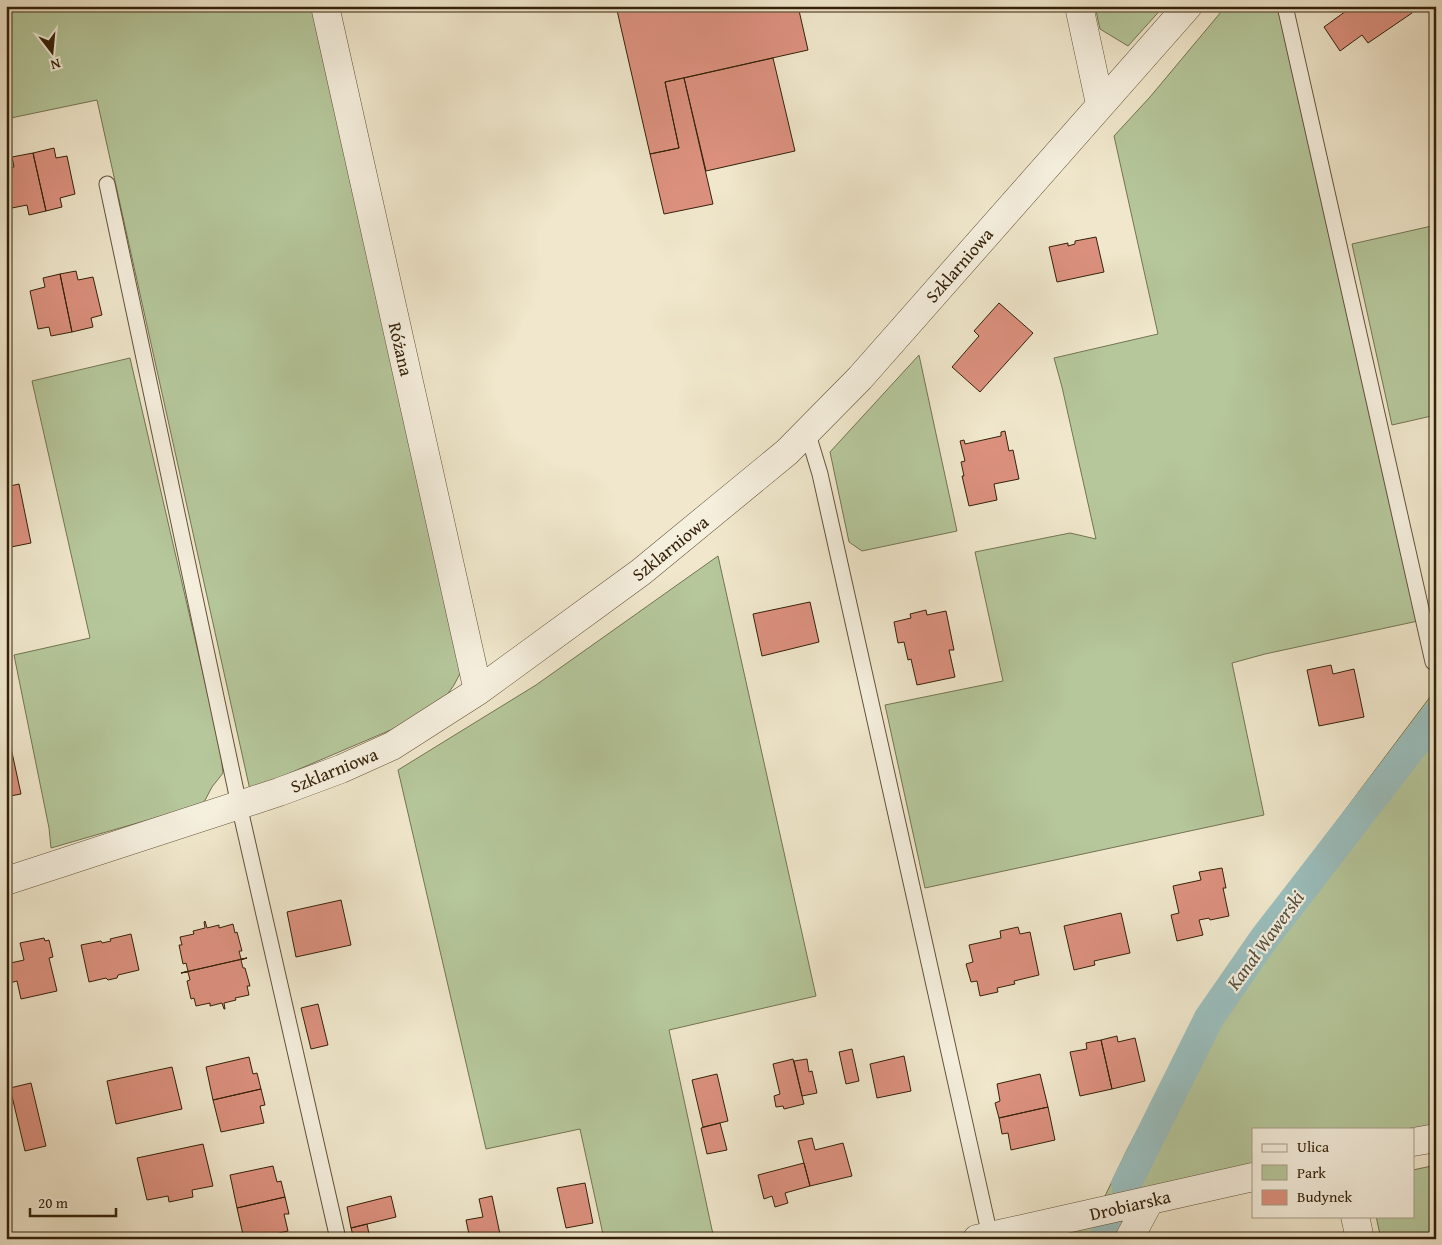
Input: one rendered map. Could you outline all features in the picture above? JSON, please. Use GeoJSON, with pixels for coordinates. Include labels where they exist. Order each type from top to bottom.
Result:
{"type":"FeatureCollection","features":[{"type":"Feature","properties":{"kind":"street","name":"Różana"},"geometry":{"type":"LineString","coordinates":[[325,6],[478,691]]}},
{"type":"Feature","properties":{"kind":"street"},"geometry":{"type":"LineString","coordinates":[[1079,6],[1100,104]]}},
{"type":"Feature","properties":{"kind":"street","name":"Szklarniowa"},"geometry":{"type":"LineString","coordinates":[[6,881],[340,770],[392,746],[478,691],[641,572],[787,452],[860,378],[1188,6]]}},
{"type":"Feature","properties":{"kind":"street"},"geometry":{"type":"LineString","coordinates":[[1414,1142],[1436,1138]]}},
{"type":"Feature","properties":{"kind":"street","name":"Drobiarska"},"geometry":{"type":"LineString","coordinates":[[983,1237],[1252,1177]]}},
{"type":"Feature","properties":{"kind":"street"},"geometry":{"type":"LineString","coordinates":[[1129,1239],[1150,1200]]}},
{"type":"Feature","properties":{"kind":"street"},"geometry":{"type":"LineString","coordinates":[[1355,1218],[1360,1239]]}},
{"type":"Feature","properties":{"kind":"lane"},"geometry":{"type":"LineString","coordinates":[[1286,6],[1434,662]]}},
{"type":"Feature","properties":{"kind":"lane"},"geometry":{"type":"LineString","coordinates":[[107,184],[239,805],[338,1239]]}},
{"type":"Feature","properties":{"kind":"lane"},"geometry":{"type":"LineString","coordinates":[[807,431],[820,474],[983,1237]]}},
{"type":"Feature","properties":{"kind":"green space"},"geometry":{"type":"Polygon","coordinates":[[[6,6],[314,6],[465,664],[444,699],[393,729],[250,790],[97,100],[6,119],[6,6]]]}},
{"type":"Feature","properties":{"kind":"green space"},"geometry":{"type":"Polygon","coordinates":[[[1095,6],[1164,6],[1128,46],[1100,29],[1095,6]]]}},
{"type":"Feature","properties":{"kind":"green space"},"geometry":{"type":"Polygon","coordinates":[[[1226,6],[1278,6],[1418,621],[1265,654],[1232,663],[1264,815],[925,888],[885,705],[1003,681],[975,552],[1070,533],[1096,539],[1054,358],[1158,334],[1114,136],[1150,97],[1226,6]]]}},
{"type":"Feature","properties":{"kind":"green space"},"geometry":{"type":"Polygon","coordinates":[[[1436,225],[1436,415],[1392,425],[1352,244],[1436,225]]]}},
{"type":"Feature","properties":{"kind":"green space"},"geometry":{"type":"Polygon","coordinates":[[[919,355],[957,531],[862,551],[849,542],[830,452],[919,355]]]}},
{"type":"Feature","properties":{"kind":"green space"},"geometry":{"type":"Polygon","coordinates":[[[130,358],[220,747],[223,773],[212,787],[203,804],[51,848],[49,828],[14,655],[90,638],[32,381],[130,358]]]}},
{"type":"Feature","properties":{"kind":"green space"},"geometry":{"type":"Polygon","coordinates":[[[718,556],[816,996],[669,1030],[714,1239],[604,1239],[580,1129],[486,1149],[398,770],[536,685],[718,556]]]}},
{"type":"Feature","properties":{"kind":"green space"},"geometry":{"type":"Polygon","coordinates":[[[1436,689],[1436,1126],[1414,1129],[1252,1128],[1252,1165],[1105,1196],[1127,1150],[1209,995],[1282,894],[1436,689]]]}},
{"type":"Feature","properties":{"kind":"green space"},"geometry":{"type":"Polygon","coordinates":[[[1436,1165],[1436,1239],[1381,1239],[1376,1218],[1414,1218],[1414,1170],[1436,1165]]]}},
{"type":"Feature","properties":{"kind":"green space"},"geometry":{"type":"Polygon","coordinates":[[[1128,1218],[1118,1239],[1024,1239],[1128,1218]]]}},
{"type":"Feature","properties":{"kind":"building"},"geometry":{"type":"Polygon","coordinates":[[[616,6],[798,6],[808,50],[665,82],[679,148],[650,154],[616,6]]]}},
{"type":"Feature","properties":{"kind":"building"},"geometry":{"type":"Polygon","coordinates":[[[1347,6],[1408,6],[1412,13],[1368,43],[1362,35],[1340,51],[1324,27],[1346,11],[1347,6]]]}},
{"type":"Feature","properties":{"kind":"building"},"geometry":{"type":"Polygon","coordinates":[[[773,58],[795,151],[706,171],[684,78],[773,58]]]}},
{"type":"Feature","properties":{"kind":"building"},"geometry":{"type":"Polygon","coordinates":[[[684,78],[713,204],[664,214],[650,154],[679,148],[665,82],[684,78]]]}},
{"type":"Feature","properties":{"kind":"building"},"geometry":{"type":"Polygon","coordinates":[[[54,148],[56,158],[67,156],[75,194],[60,198],[62,207],[46,211],[33,153],[54,148]]]}},
{"type":"Feature","properties":{"kind":"building"},"geometry":{"type":"Polygon","coordinates":[[[33,153],[46,211],[29,215],[27,205],[12,208],[6,183],[6,169],[14,167],[12,157],[33,153]]]}},
{"type":"Feature","properties":{"kind":"building"},"geometry":{"type":"Polygon","coordinates":[[[1096,237],[1104,272],[1057,282],[1049,247],[1068,243],[1068,246],[1075,244],[1075,241],[1096,237]]]}},
{"type":"Feature","properties":{"kind":"building"},"geometry":{"type":"Polygon","coordinates":[[[76,271],[78,280],[93,277],[102,315],[91,318],[93,327],[72,332],[60,274],[76,271]]]}},
{"type":"Feature","properties":{"kind":"building"},"geometry":{"type":"Polygon","coordinates":[[[60,274],[72,332],[51,336],[49,327],[38,329],[30,291],[45,287],[43,278],[60,274]]]}},
{"type":"Feature","properties":{"kind":"building"},"geometry":{"type":"Polygon","coordinates":[[[999,303],[1033,333],[980,392],[952,367],[979,336],[974,331],[999,303]]]}},
{"type":"Feature","properties":{"kind":"building"},"geometry":{"type":"Polygon","coordinates":[[[1005,431],[1009,451],[1013,450],[1019,479],[994,484],[997,500],[969,506],[962,476],[964,476],[961,462],[965,461],[960,441],[964,440],[965,444],[1001,436],[1001,432],[1005,431]]]}},
{"type":"Feature","properties":{"kind":"building"},"geometry":{"type":"Polygon","coordinates":[[[19,484],[31,543],[6,548],[6,487],[19,484]]]}},
{"type":"Feature","properties":{"kind":"building"},"geometry":{"type":"Polygon","coordinates":[[[810,602],[819,642],[762,656],[753,614],[810,602]]]}},
{"type":"Feature","properties":{"kind":"building"},"geometry":{"type":"Polygon","coordinates":[[[926,610],[927,615],[946,611],[954,650],[949,650],[955,677],[917,685],[911,659],[908,660],[904,642],[898,643],[894,622],[911,618],[910,614],[926,610]]]}},
{"type":"Feature","properties":{"kind":"building"},"geometry":{"type":"Polygon","coordinates":[[[1331,665],[1333,674],[1354,669],[1364,717],[1319,726],[1307,670],[1331,665]]]}},
{"type":"Feature","properties":{"kind":"building"},"geometry":{"type":"Polygon","coordinates":[[[6,734],[8,734],[21,794],[10,796],[6,802],[6,734]]]}},
{"type":"Feature","properties":{"kind":"building"},"geometry":{"type":"Polygon","coordinates":[[[1222,868],[1226,888],[1223,888],[1229,916],[1199,920],[1203,935],[1177,941],[1171,915],[1179,913],[1173,886],[1201,880],[1199,872],[1222,868]]]}},
{"type":"Feature","properties":{"kind":"building"},"geometry":{"type":"Polygon","coordinates":[[[341,900],[351,945],[296,957],[287,912],[341,900]]]}},
{"type":"Feature","properties":{"kind":"building"},"geometry":{"type":"Polygon","coordinates":[[[1121,913],[1130,953],[1094,961],[1095,965],[1074,970],[1064,926],[1121,913]]]}},
{"type":"Feature","properties":{"kind":"building"},"geometry":{"type":"Polygon","coordinates":[[[205,921],[207,928],[219,925],[219,928],[233,924],[242,951],[239,951],[241,959],[247,958],[181,973],[188,971],[186,963],[183,964],[179,945],[182,945],[180,937],[194,934],[193,931],[205,928],[205,921]]]}},
{"type":"Feature","properties":{"kind":"building"},"geometry":{"type":"Polygon","coordinates":[[[1018,927],[1020,934],[1030,932],[1039,975],[1014,981],[1015,984],[997,988],[998,992],[980,996],[977,981],[971,982],[966,964],[973,962],[969,945],[1001,938],[1000,931],[1018,927]]]}},
{"type":"Feature","properties":{"kind":"building"},"geometry":{"type":"Polygon","coordinates":[[[131,934],[139,970],[118,975],[117,978],[108,980],[106,978],[89,982],[81,945],[101,941],[102,943],[131,934]]]}},
{"type":"Feature","properties":{"kind":"building"},"geometry":{"type":"Polygon","coordinates":[[[44,938],[45,941],[49,940],[53,957],[49,958],[57,991],[21,999],[17,981],[6,984],[6,964],[24,960],[20,943],[44,938]]]}},
{"type":"Feature","properties":{"kind":"building"},"geometry":{"type":"Polygon","coordinates":[[[247,958],[241,960],[250,986],[247,986],[249,995],[224,1003],[225,1009],[222,1003],[210,1006],[210,1003],[196,1006],[194,998],[191,999],[187,981],[190,980],[188,972],[181,973],[247,958]]]}},
{"type":"Feature","properties":{"kind":"building"},"geometry":{"type":"Polygon","coordinates":[[[318,1004],[328,1045],[311,1049],[301,1008],[318,1004]]]}},
{"type":"Feature","properties":{"kind":"building"},"geometry":{"type":"Polygon","coordinates":[[[1117,1036],[1118,1042],[1135,1038],[1145,1081],[1112,1089],[1101,1040],[1117,1036]]]}},
{"type":"Feature","properties":{"kind":"building"},"geometry":{"type":"Polygon","coordinates":[[[1101,1040],[1112,1089],[1080,1096],[1070,1052],[1087,1049],[1086,1043],[1101,1040]]]}},
{"type":"Feature","properties":{"kind":"building"},"geometry":{"type":"Polygon","coordinates":[[[852,1049],[859,1081],[846,1084],[839,1052],[852,1049]]]}},
{"type":"Feature","properties":{"kind":"building"},"geometry":{"type":"Polygon","coordinates":[[[904,1056],[911,1091],[877,1098],[870,1064],[904,1056]]]}},
{"type":"Feature","properties":{"kind":"building"},"geometry":{"type":"Polygon","coordinates":[[[249,1057],[253,1074],[257,1073],[261,1089],[213,1100],[206,1067],[249,1057]]]}},
{"type":"Feature","properties":{"kind":"building"},"geometry":{"type":"Polygon","coordinates":[[[793,1059],[804,1104],[784,1109],[783,1106],[776,1107],[774,1096],[780,1094],[773,1064],[793,1059]]]}},
{"type":"Feature","properties":{"kind":"building"},"geometry":{"type":"Polygon","coordinates":[[[807,1059],[809,1072],[812,1071],[817,1093],[802,1096],[794,1061],[807,1059]]]}},
{"type":"Feature","properties":{"kind":"building"},"geometry":{"type":"Polygon","coordinates":[[[172,1067],[182,1109],[116,1124],[107,1081],[172,1067]]]}},
{"type":"Feature","properties":{"kind":"building"},"geometry":{"type":"Polygon","coordinates":[[[717,1074],[728,1121],[703,1127],[692,1080],[717,1074]]]}},
{"type":"Feature","properties":{"kind":"building"},"geometry":{"type":"Polygon","coordinates":[[[1040,1074],[1048,1107],[999,1118],[995,1103],[1000,1101],[997,1084],[1040,1074]]]}},
{"type":"Feature","properties":{"kind":"building"},"geometry":{"type":"Polygon","coordinates":[[[31,1083],[46,1146],[25,1151],[10,1088],[31,1083]]]}},
{"type":"Feature","properties":{"kind":"building"},"geometry":{"type":"Polygon","coordinates":[[[261,1089],[265,1105],[260,1106],[264,1123],[221,1132],[213,1100],[261,1089]]]}},
{"type":"Feature","properties":{"kind":"building"},"geometry":{"type":"Polygon","coordinates":[[[1048,1107],[1055,1140],[1011,1150],[1008,1133],[1002,1134],[999,1118],[1048,1107]]]}},
{"type":"Feature","properties":{"kind":"building"},"geometry":{"type":"Polygon","coordinates":[[[720,1123],[727,1150],[707,1154],[701,1128],[720,1123]]]}},
{"type":"Feature","properties":{"kind":"building"},"geometry":{"type":"Polygon","coordinates":[[[812,1138],[815,1150],[843,1143],[852,1176],[810,1186],[798,1141],[812,1138]]]}},
{"type":"Feature","properties":{"kind":"building"},"geometry":{"type":"Polygon","coordinates":[[[203,1144],[213,1186],[192,1190],[193,1197],[169,1202],[168,1196],[147,1200],[137,1158],[203,1144]]]}},
{"type":"Feature","properties":{"kind":"building"},"geometry":{"type":"Polygon","coordinates":[[[804,1163],[810,1186],[785,1193],[788,1203],[775,1207],[772,1196],[764,1199],[758,1175],[804,1163]]]}},
{"type":"Feature","properties":{"kind":"building"},"geometry":{"type":"Polygon","coordinates":[[[273,1166],[277,1182],[281,1181],[285,1197],[237,1208],[230,1175],[273,1166]]]}},
{"type":"Feature","properties":{"kind":"building"},"geometry":{"type":"Polygon","coordinates":[[[585,1183],[593,1223],[566,1228],[557,1188],[585,1183]]]}},
{"type":"Feature","properties":{"kind":"building"},"geometry":{"type":"Polygon","coordinates":[[[391,1196],[396,1217],[351,1228],[347,1207],[391,1196]]]}},
{"type":"Feature","properties":{"kind":"building"},"geometry":{"type":"Polygon","coordinates":[[[492,1196],[501,1239],[470,1239],[466,1220],[483,1217],[479,1199],[492,1196]]]}},
{"type":"Feature","properties":{"kind":"building"},"geometry":{"type":"Polygon","coordinates":[[[285,1197],[289,1214],[284,1214],[288,1231],[254,1239],[244,1239],[237,1208],[285,1197]]]}},
{"type":"Feature","properties":{"kind":"building"},"geometry":{"type":"Polygon","coordinates":[[[367,1224],[370,1239],[354,1239],[351,1228],[367,1224]]]}},
{"type":"Feature","properties":{"kind":"waterway","name":"Kanał Wawerski"},"geometry":{"type":"LineString","coordinates":[[1126,1185],[1209,1018],[1263,940],[1436,716]]}},
{"type":"Feature","properties":{"kind":"waterway","name":"Kanał Wawerski"},"geometry":{"type":"LineString","coordinates":[[1104,1239],[1110,1227]]}}]}
